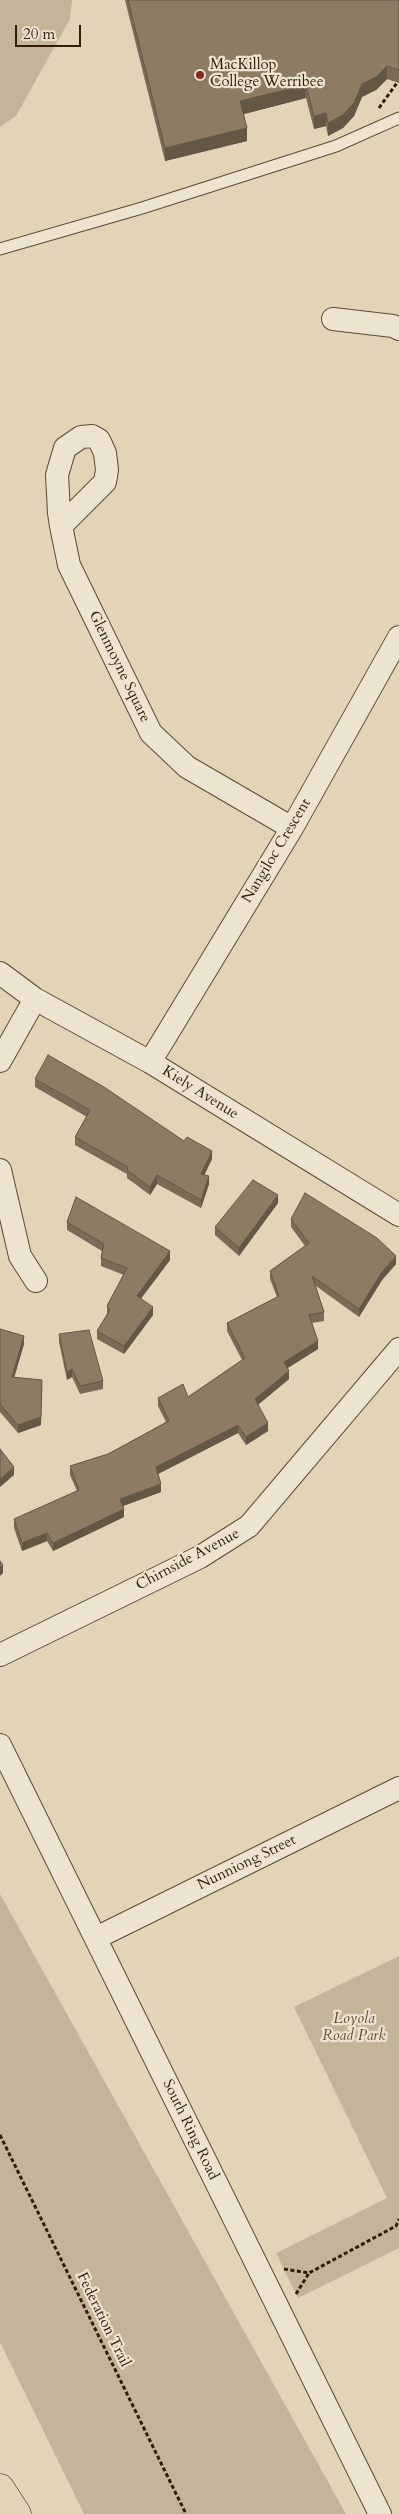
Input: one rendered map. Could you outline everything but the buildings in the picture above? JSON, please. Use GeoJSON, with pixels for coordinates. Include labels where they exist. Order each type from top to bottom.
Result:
{"type":"FeatureCollection","features":[{"type":"Feature","properties":{"kind":"highway"},"geometry":{"type":"LineString","coordinates":[[0,2488],[16,2514]]}},
{"type":"Feature","properties":{"kind":"highway"},"geometry":{"type":"LineString","coordinates":[[0,2495],[9,2514]]}},
{"type":"Feature","properties":{"kind":"street"},"geometry":{"type":"LineString","coordinates":[[333,319],[392,326],[399,329]]}},
{"type":"Feature","properties":{"kind":"street","name":"Glenmoyne Square"},"geometry":{"type":"LineString","coordinates":[[61,526],[69,565],[151,733],[187,766],[292,828]]}},
{"type":"Feature","properties":{"kind":"street","name":"Nangiloc Crescent"},"geometry":{"type":"LineString","coordinates":[[150,1062],[292,828],[399,637]]}},
{"type":"Feature","properties":{"kind":"street","name":"Kiely Avenue"},"geometry":{"type":"LineString","coordinates":[[0,973],[34,999],[150,1062],[399,1215]]}},
{"type":"Feature","properties":{"kind":"street"},"geometry":{"type":"LineString","coordinates":[[0,1061],[34,999]]}},
{"type":"Feature","properties":{"kind":"street"},"geometry":{"type":"LineString","coordinates":[[0,1170],[20,1256],[36,1281]]}},
{"type":"Feature","properties":{"kind":"street","name":"Chirnside Avenue"},"geometry":{"type":"LineString","coordinates":[[0,1655],[200,1557],[249,1526],[399,1349]]}},
{"type":"Feature","properties":{"kind":"street","name":"South Ring Road"},"geometry":{"type":"LineString","coordinates":[[0,1745],[380,2514]]}},
{"type":"Feature","properties":{"kind":"street","name":"Nunniong Street"},"geometry":{"type":"LineString","coordinates":[[96,1938],[399,1788]]}},
{"type":"Feature","properties":{"kind":"lane"},"geometry":{"type":"LineString","coordinates":[[0,249],[142,208],[336,146],[399,118]]}},
{"type":"Feature","properties":{"kind":"path","name":"Federation Trail"},"geometry":{"type":"LineString","coordinates":[[0,2135],[186,2514]]}},
{"type":"Feature","properties":{"kind":"path"},"geometry":{"type":"LineString","coordinates":[[256,2265],[309,2273],[398,2226],[399,2219]]}},
{"type":"Feature","properties":{"kind":"green space"},"geometry":{"type":"Polygon","coordinates":[[[0,0],[72,0],[70,19],[16,116],[0,127],[0,0]]]}},
{"type":"Feature","properties":{"kind":"green space"},"geometry":{"type":"Polygon","coordinates":[[[0,1894],[346,2514],[84,2514],[0,2342],[0,1894]]]}},
{"type":"Feature","properties":{"kind":"green space","name":"Loyola Road Park"},"geometry":{"type":"Polygon","coordinates":[[[399,1956],[399,2248],[298,2298],[276,2253],[387,2198],[294,2007],[399,1956]]]}},
{"type":"Feature","properties":{"kind":"place","name":"MacKillop College Werribee"},"geometry":{"type":"Point","coordinates":[200,75]}}]}
